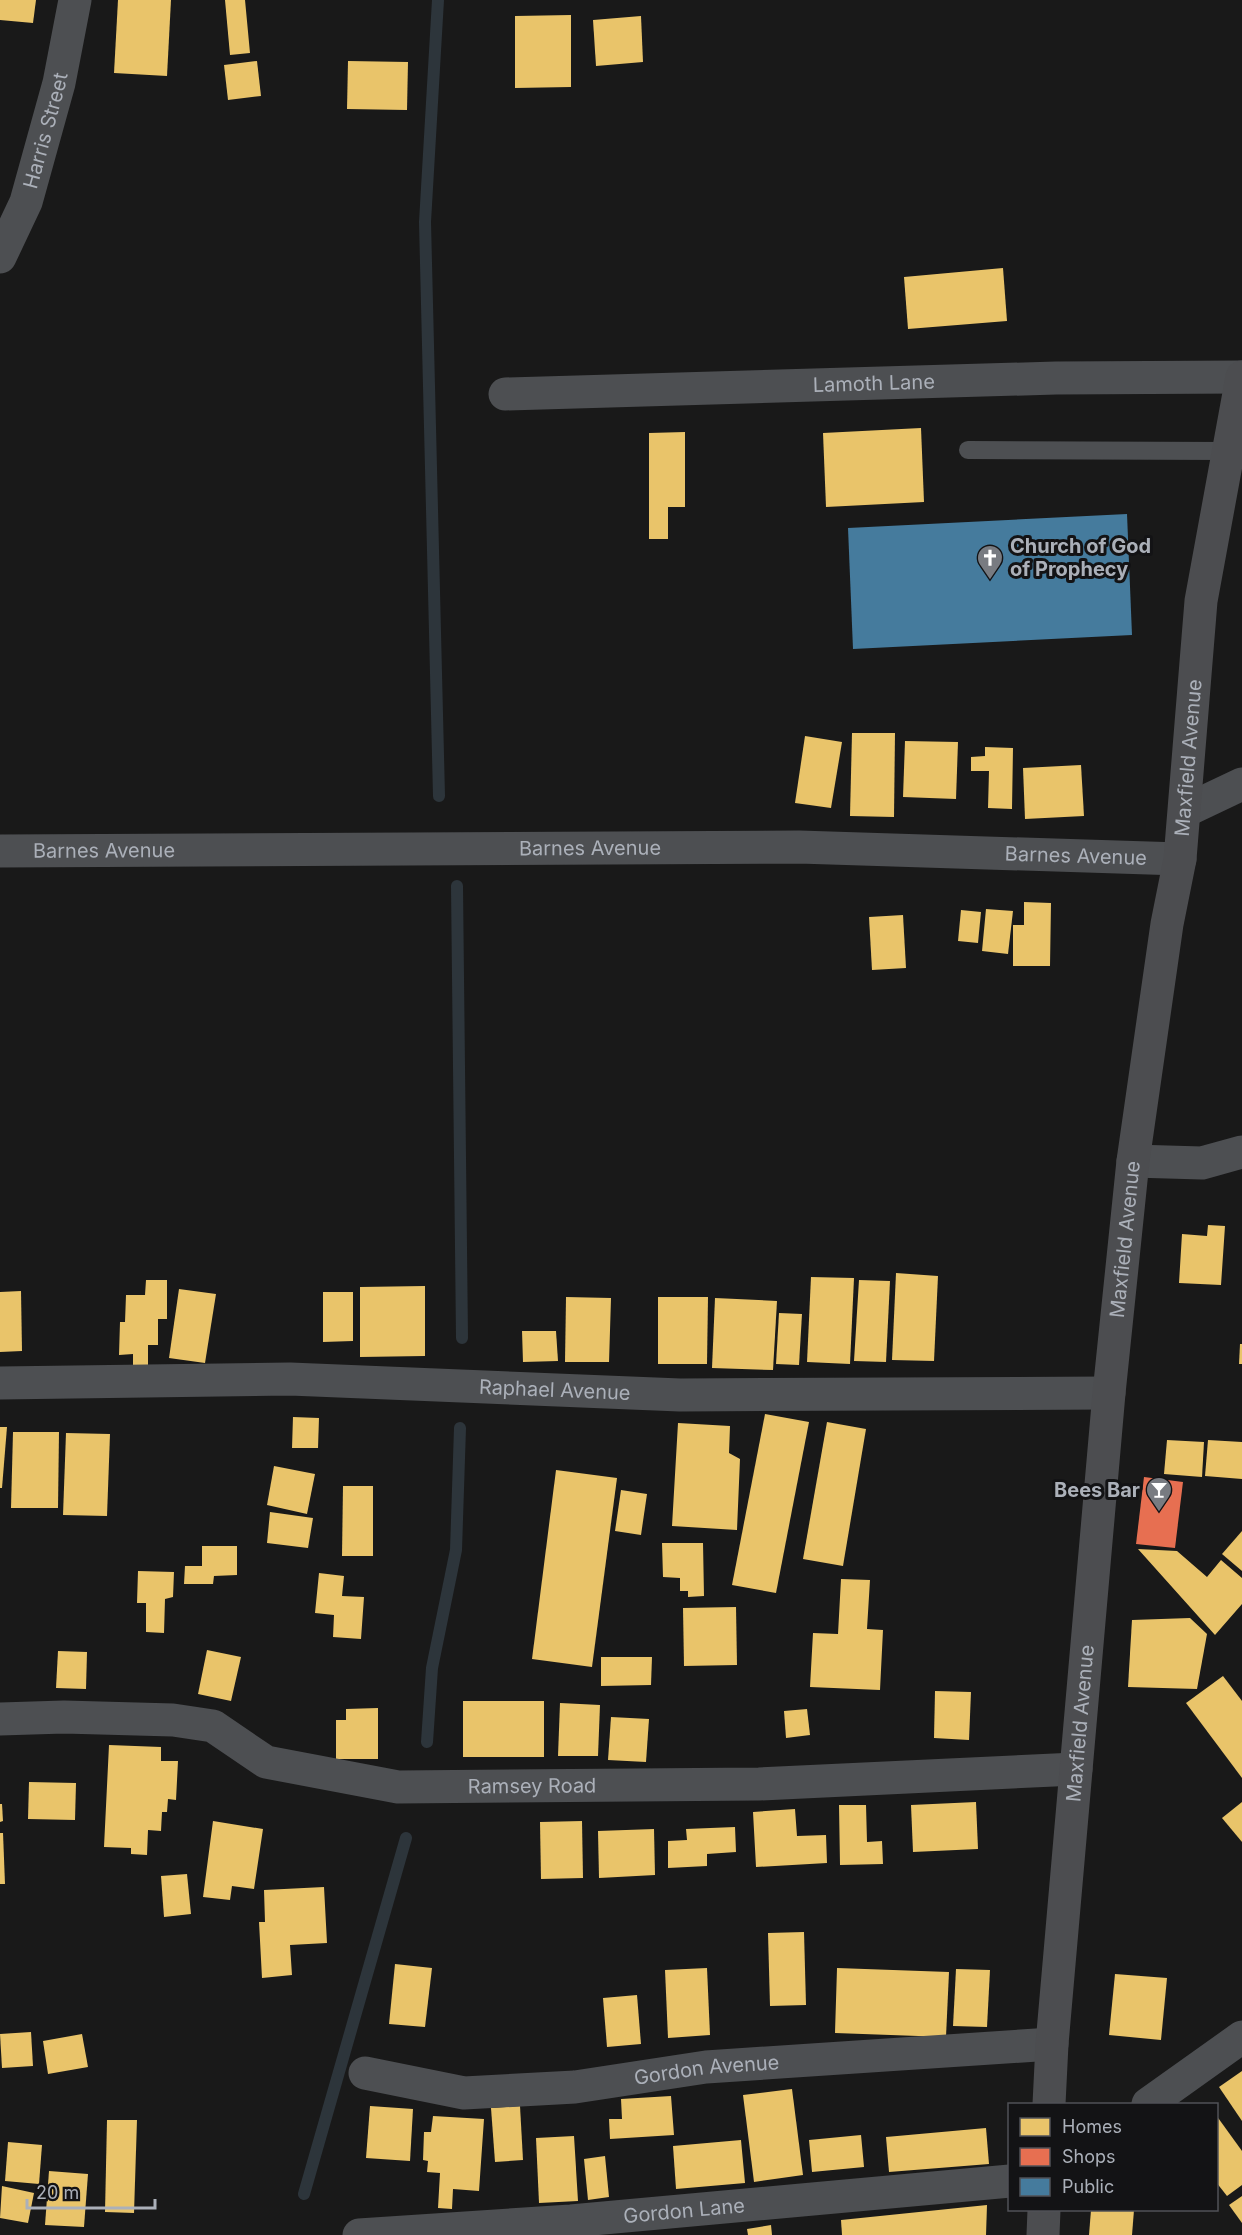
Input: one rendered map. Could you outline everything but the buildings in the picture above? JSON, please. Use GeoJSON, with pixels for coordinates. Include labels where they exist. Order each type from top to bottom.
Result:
{"type":"FeatureCollection","features":[{"type":"Feature","properties":{"kind":"main road","name":"Maxfield Avenue"},"geometry":{"type":"LineString","coordinates":[[1049,2103],[1052,2044],[1109,1393],[1134,1161],[1167,924],[1180,859],[1201,601],[1242,377]]}},
{"type":"Feature","properties":{"kind":"main road"},"geometry":{"type":"LineString","coordinates":[[1043,2235],[1044,2211]]}},
{"type":"Feature","properties":{"kind":"street","name":"Harris Street"},"geometry":{"type":"LineString","coordinates":[[0,257],[26,202],[60,82],[75,0]]}},
{"type":"Feature","properties":{"kind":"street","name":"Lamoth Lane"},"geometry":{"type":"LineString","coordinates":[[505,394],[1056,378],[1242,377]]}},
{"type":"Feature","properties":{"kind":"street"},"geometry":{"type":"LineString","coordinates":[[1185,811],[1242,784]]}},
{"type":"Feature","properties":{"kind":"street","name":"Barnes Avenue"},"geometry":{"type":"LineString","coordinates":[[0,851],[799,847],[1180,859]]}},
{"type":"Feature","properties":{"kind":"street"},"geometry":{"type":"LineString","coordinates":[[1134,1161],[1203,1162],[1242,1152]]}},
{"type":"Feature","properties":{"kind":"street","name":"Raphael Avenue"},"geometry":{"type":"LineString","coordinates":[[0,1383],[290,1379],[680,1395],[1109,1393]]}},
{"type":"Feature","properties":{"kind":"street","name":"Ramsey Road"},"geometry":{"type":"LineString","coordinates":[[0,1719],[64,1717],[151,1720],[213,1726],[266,1762],[398,1787],[759,1784],[1076,1769]]}},
{"type":"Feature","properties":{"kind":"street"},"geometry":{"type":"LineString","coordinates":[[1149,2103],[1242,2037]]}},
{"type":"Feature","properties":{"kind":"street","name":"Gordon Avenue"},"geometry":{"type":"LineString","coordinates":[[365,2073],[464,2093],[575,2087],[706,2067],[1052,2044]]}},
{"type":"Feature","properties":{"kind":"street","name":"Gordon Lane"},"geometry":{"type":"LineString","coordinates":[[358,2235],[571,2221],[1008,2181]]}},
{"type":"Feature","properties":{"kind":"lane"},"geometry":{"type":"LineString","coordinates":[[968,450],[1228,451]]}},
{"type":"Feature","properties":{"kind":"waterway"},"geometry":{"type":"LineString","coordinates":[[438,0],[425,222],[439,796]]}},
{"type":"Feature","properties":{"kind":"waterway"},"geometry":{"type":"LineString","coordinates":[[457,886],[462,1338]]}},
{"type":"Feature","properties":{"kind":"waterway"},"geometry":{"type":"LineString","coordinates":[[427,1742],[432,1668],[456,1550],[460,1428]]}},
{"type":"Feature","properties":{"kind":"waterway"},"geometry":{"type":"LineString","coordinates":[[304,2194],[406,1838]]}},
{"type":"Feature","properties":{"kind":"place","name":"Church of God of Prophecy"},"geometry":{"type":"Point","coordinates":[990,581]}},
{"type":"Feature","properties":{"kind":"place","name":"Bees Bar"},"geometry":{"type":"Point","coordinates":[1159,1513]}}]}
